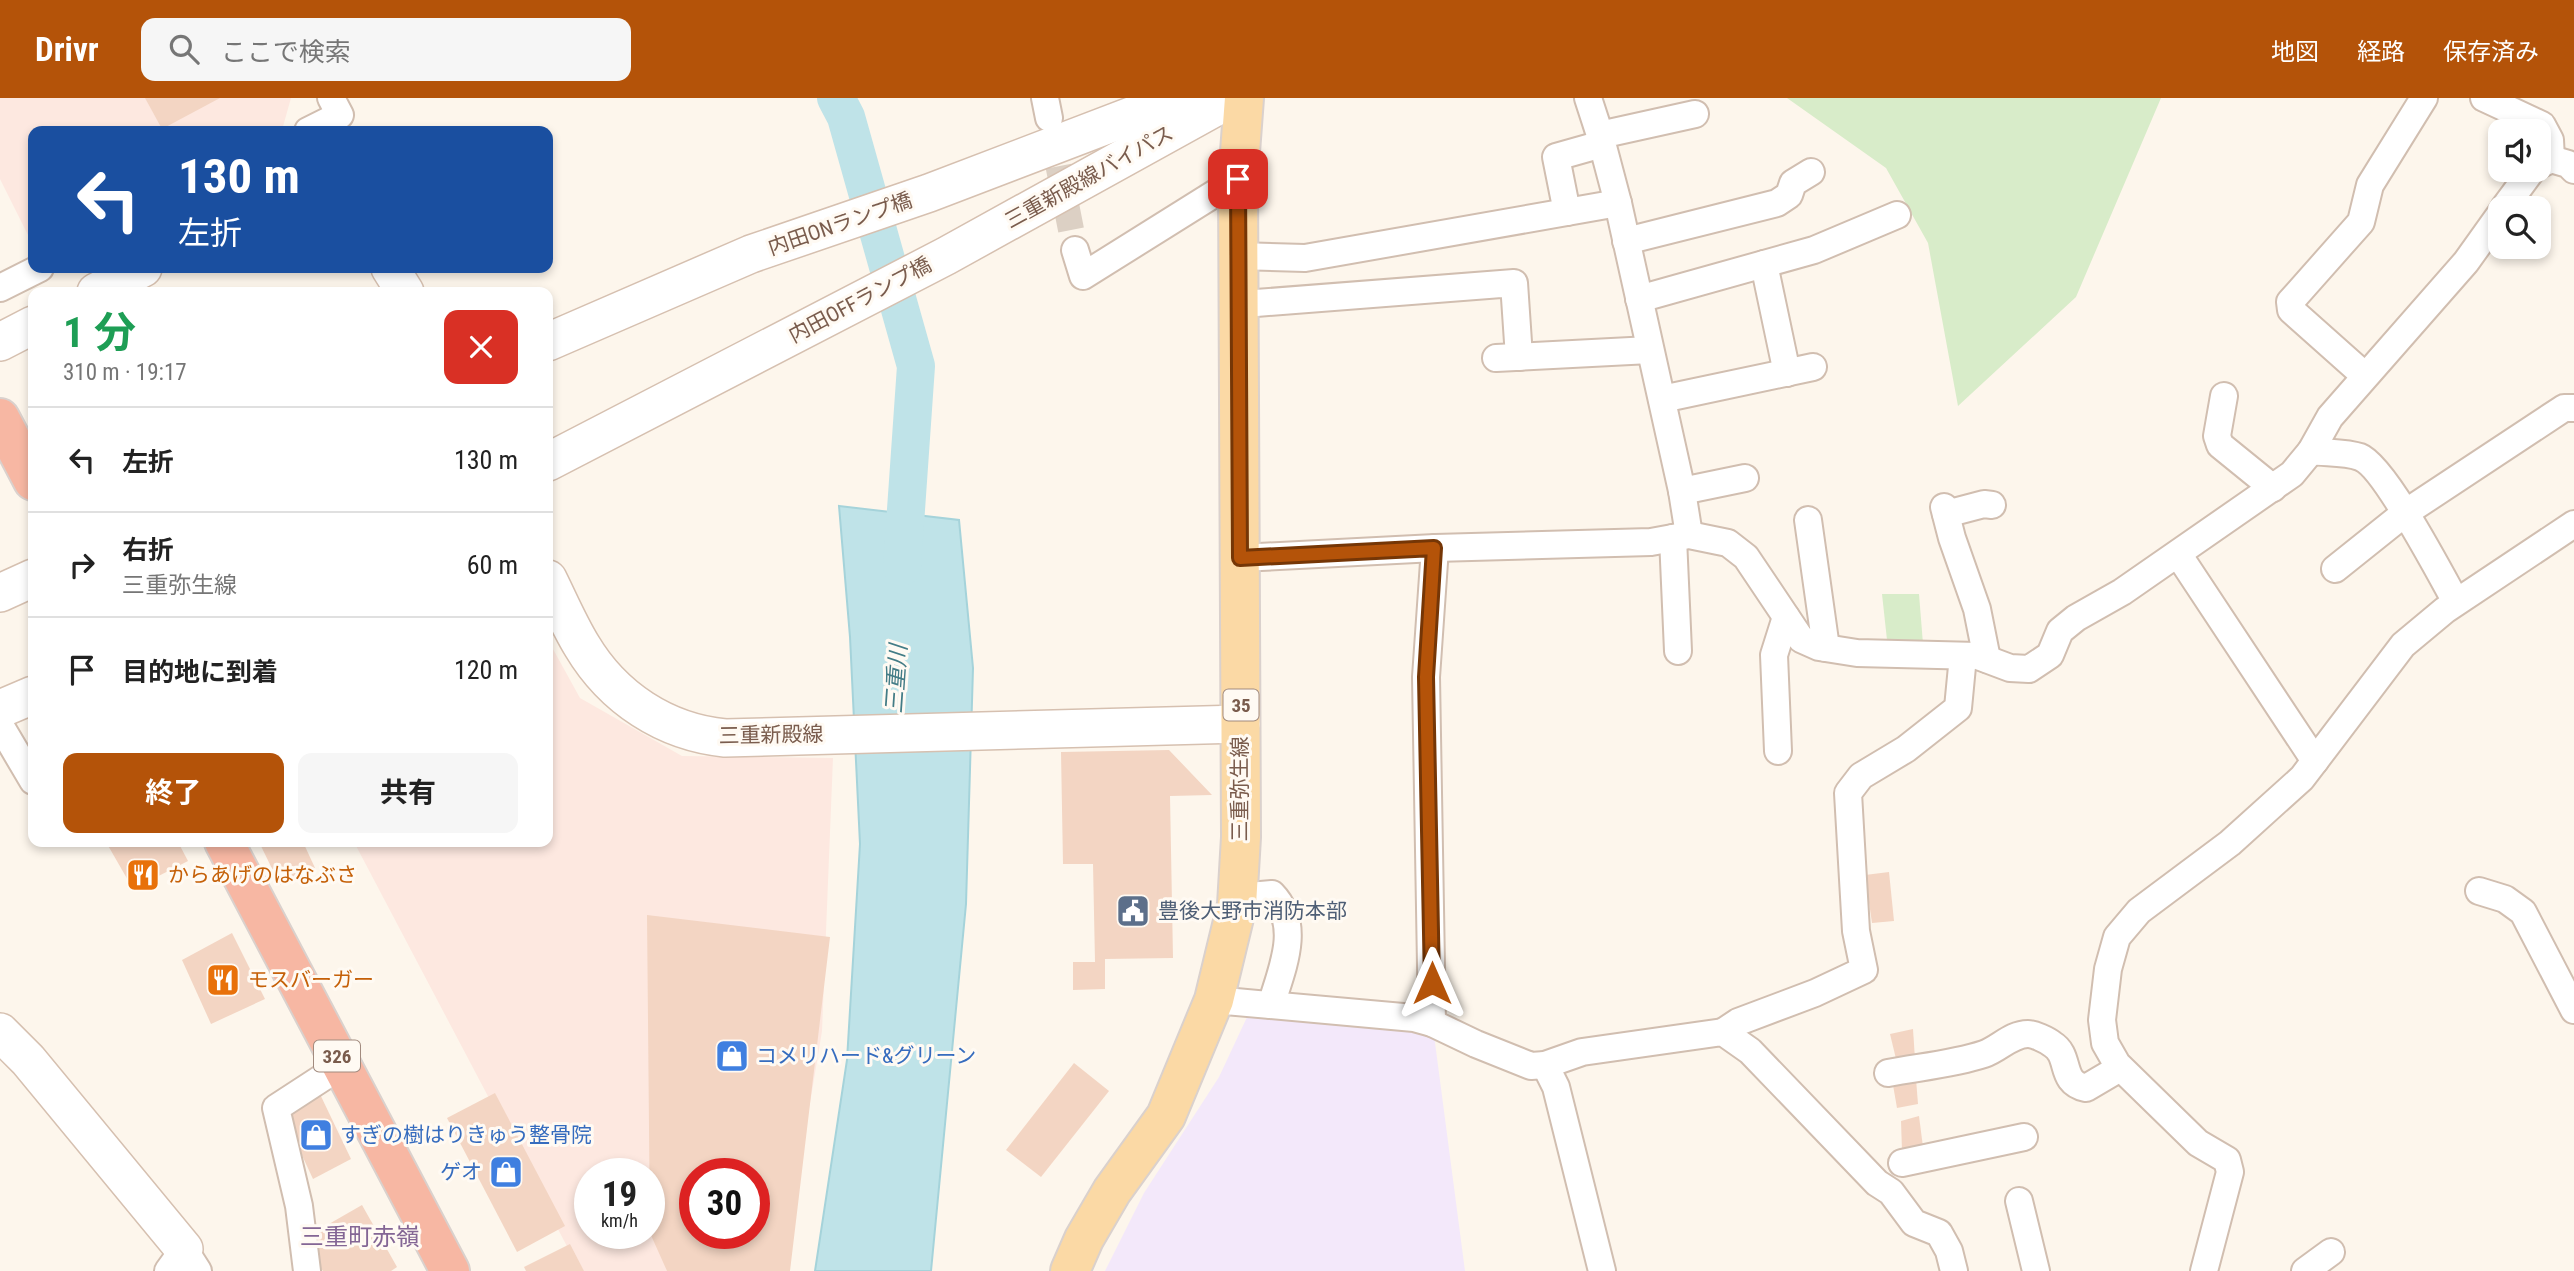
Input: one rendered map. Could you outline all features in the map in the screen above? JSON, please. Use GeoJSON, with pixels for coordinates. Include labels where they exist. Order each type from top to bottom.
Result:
{"type":"FeatureCollection","features":[{"type":"Feature","properties":{"kind":"highway"},"geometry":{"type":"LineString","coordinates":[[0,418],[28,471]]}},
{"type":"Feature","properties":{"kind":"highway","name":"326"},"geometry":{"type":"LineString","coordinates":[[227,847],[450,1271]]}},
{"type":"Feature","properties":{"kind":"main road","name":"三重弥生線"},"geometry":{"type":"LineString","coordinates":[[1070,1271],[1084,1239],[1112,1191],[1166,1116],[1214,1000],[1238,897],[1241,724],[1238,179],[1244,98]]}},
{"type":"Feature","properties":{"kind":"main road","name":"三重新殿線バイパス"},"geometry":{"type":"LineString","coordinates":[[929,193],[1206,102]]}},
{"type":"Feature","properties":{"kind":"main road","name":"三重新殿線バイパス"},"geometry":{"type":"LineString","coordinates":[[946,256],[1206,102]]}},
{"type":"Feature","properties":{"kind":"main road","name":"内田ONランプ橋"},"geometry":{"type":"LineString","coordinates":[[553,340],[751,254],[929,193]]}},
{"type":"Feature","properties":{"kind":"main road","name":"内田OFFランプ橋"},"geometry":{"type":"LineString","coordinates":[[553,459],[946,256]]}},
{"type":"Feature","properties":{"kind":"main road"},"geometry":{"type":"LineString","coordinates":[[106,287],[134,273]]}},
{"type":"Feature","properties":{"kind":"main road"},"geometry":{"type":"LineString","coordinates":[[0,342],[28,328]]}},
{"type":"Feature","properties":{"kind":"main road"},"geometry":{"type":"LineString","coordinates":[[0,593],[28,580]]}},
{"type":"Feature","properties":{"kind":"main road","name":"三重新殿線"},"geometry":{"type":"LineString","coordinates":[[553,589],[580,644],[600,670],[638,707],[666,723],[694,733],[725,738],[1241,724]]}},
{"type":"Feature","properties":{"kind":"main road"},"geometry":{"type":"LineString","coordinates":[[0,709],[28,697]]}},
{"type":"Feature","properties":{"kind":"main road"},"geometry":{"type":"LineString","coordinates":[[0,1032],[28,1060],[183,1264]]}},
{"type":"Feature","properties":{"kind":"street"},"geometry":{"type":"LineString","coordinates":[[318,126],[340,115],[331,98]]}},
{"type":"Feature","properties":{"kind":"street"},"geometry":{"type":"LineString","coordinates":[[1588,98],[1618,203],[1682,491],[1678,651]]}},
{"type":"Feature","properties":{"kind":"street"},"geometry":{"type":"LineString","coordinates":[[2364,375],[2291,310],[2290,302],[2361,222],[2370,185],[2424,98]]}},
{"type":"Feature","properties":{"kind":"street"},"geometry":{"type":"LineString","coordinates":[[2484,98],[2529,119]]}},
{"type":"Feature","properties":{"kind":"street"},"geometry":{"type":"LineString","coordinates":[[1567,212],[1556,157],[1601,139],[1695,114]]}},
{"type":"Feature","properties":{"kind":"street"},"geometry":{"type":"LineString","coordinates":[[1626,241],[1777,203],[1788,195],[1793,183],[1811,172]]}},
{"type":"Feature","properties":{"kind":"street"},"geometry":{"type":"LineString","coordinates":[[1075,250],[1083,276],[1238,179]]}},
{"type":"Feature","properties":{"kind":"street"},"geometry":{"type":"LineString","coordinates":[[2517,196],[2532,182]]}},
{"type":"Feature","properties":{"kind":"street"},"geometry":{"type":"LineString","coordinates":[[1238,256],[1305,258],[1618,203]]}},
{"type":"Feature","properties":{"kind":"street"},"geometry":{"type":"LineString","coordinates":[[1639,299],[1814,250],[1897,215]]}},
{"type":"Feature","properties":{"kind":"street"},"geometry":{"type":"LineString","coordinates":[[1240,558],[1434,548],[1651,542],[1681,537],[1728,543],[1746,557],[1801,639],[1826,648],[1857,653],[1975,658],[2010,668],[2029,669],[2050,655],[2060,631],[2076,618],[2122,592],[2292,474],[2311,451],[2330,416],[2466,262],[2488,231]]}},
{"type":"Feature","properties":{"kind":"street"},"geometry":{"type":"LineString","coordinates":[[1764,264],[1787,373]]}},
{"type":"Feature","properties":{"kind":"street"},"geometry":{"type":"LineString","coordinates":[[0,288],[30,273]]}},
{"type":"Feature","properties":{"kind":"street"},"geometry":{"type":"LineString","coordinates":[[1239,301],[1256,303],[1514,283],[1508,357],[1650,350]]}},
{"type":"Feature","properties":{"kind":"street"},"geometry":{"type":"LineString","coordinates":[[1662,400],[1813,367]]}},
{"type":"Feature","properties":{"kind":"street"},"geometry":{"type":"LineString","coordinates":[[2224,396],[2217,436],[2220,445],[2273,488]]}},
{"type":"Feature","properties":{"kind":"street"},"geometry":{"type":"LineString","coordinates":[[2335,569],[2405,513],[2564,408],[2574,408]]}},
{"type":"Feature","properties":{"kind":"street"},"geometry":{"type":"LineString","coordinates":[[2311,451],[2360,457],[2371,465],[2405,513],[2456,602]]}},
{"type":"Feature","properties":{"kind":"street"},"geometry":{"type":"LineString","coordinates":[[1682,491],[1745,478]]}},
{"type":"Feature","properties":{"kind":"street"},"geometry":{"type":"LineString","coordinates":[[1214,1000],[1414,1018],[1432,1023],[1531,1066],[1545,1065],[1582,1052],[1723,1031],[1738,1022],[1815,993],[1864,970],[1856,930],[1848,793],[1861,776],[1906,749],[1958,708],[1975,658],[1977,609],[1945,511],[1992,505]]}},
{"type":"Feature","properties":{"kind":"street"},"geometry":{"type":"LineString","coordinates":[[1808,520],[1826,648]]}},
{"type":"Feature","properties":{"kind":"street"},"geometry":{"type":"LineString","coordinates":[[2204,1271],[2230,1172],[2227,1160],[2197,1143],[2120,1068],[2105,1043],[2102,1020],[2108,969],[2117,937],[2139,911],[2230,843],[2302,778],[2403,645],[2456,602],[2574,524]]}},
{"type":"Feature","properties":{"kind":"street"},"geometry":{"type":"LineString","coordinates":[[1432,1023],[1426,677],[1434,548]]}},
{"type":"Feature","properties":{"kind":"street"},"geometry":{"type":"LineString","coordinates":[[2178,554],[2315,761]]}},
{"type":"Feature","properties":{"kind":"street"},"geometry":{"type":"LineString","coordinates":[[1778,751],[1774,655],[1786,617]]}},
{"type":"Feature","properties":{"kind":"street"},"geometry":{"type":"LineString","coordinates":[[0,726],[28,773]]}},
{"type":"Feature","properties":{"kind":"street"},"geometry":{"type":"LineString","coordinates":[[2479,891],[2505,899],[2523,912],[2574,1010]]}},
{"type":"Feature","properties":{"kind":"street"},"geometry":{"type":"LineString","coordinates":[[1238,897],[1272,894],[1281,903],[1289,945],[1272,1005]]}},
{"type":"Feature","properties":{"kind":"street"},"geometry":{"type":"LineString","coordinates":[[1723,1031],[1750,1051],[1877,1183],[1891,1192],[1914,1223],[1939,1233],[1949,1251],[1954,1271]]}},
{"type":"Feature","properties":{"kind":"street"},"geometry":{"type":"LineString","coordinates":[[1888,1073],[1985,1054],[2013,1038],[2029,1033],[2053,1044],[2060,1052],[2069,1078],[2077,1086],[2086,1088],[2120,1068]]}},
{"type":"Feature","properties":{"kind":"street"},"geometry":{"type":"LineString","coordinates":[[307,1271],[299,1206],[276,1108],[342,1065]]}},
{"type":"Feature","properties":{"kind":"street"},"geometry":{"type":"LineString","coordinates":[[1545,1065],[1556,1087],[1602,1271]]}},
{"type":"Feature","properties":{"kind":"street"},"geometry":{"type":"LineString","coordinates":[[1902,1163],[2024,1137]]}},
{"type":"Feature","properties":{"kind":"street"},"geometry":{"type":"LineString","coordinates":[[2019,1201],[2036,1271]]}},
{"type":"Feature","properties":{"kind":"street"},"geometry":{"type":"LineString","coordinates":[[2305,1271],[2331,1252]]}},
{"type":"Feature","properties":{"kind":"shaded area"},"geometry":{"type":"Polygon","coordinates":[[[0,98],[291,98],[283,126],[28,126],[28,235],[0,179],[0,98]]]}},
{"type":"Feature","properties":{"kind":"shaded area"},"geometry":{"type":"Polygon","coordinates":[[[553,649],[580,698],[682,756],[833,758],[822,1031],[782,1271],[580,1271],[357,847],[553,847],[553,649]]]}},
{"type":"Feature","properties":{"kind":"shaded area"},"geometry":{"type":"Polygon","coordinates":[[[1248,1015],[1371,1022],[1434,1035],[1465,1271],[1105,1271],[1144,1193],[1219,1077],[1248,1015]]]}},
{"type":"Feature","properties":{"kind":"green space"},"geometry":{"type":"Polygon","coordinates":[[[1787,98],[2161,98],[2076,297],[1958,406],[1928,243],[1886,168],[1787,98]]]}},
{"type":"Feature","properties":{"kind":"green space"},"geometry":{"type":"Polygon","coordinates":[[[1882,594],[1919,594],[1923,644],[1887,640],[1882,594]]]}},
{"type":"Feature","properties":{"kind":"water"},"geometry":{"type":"Polygon","coordinates":[[[839,506],[959,520],[973,668],[966,904],[931,1271],[815,1271],[847,1060],[860,844],[850,637],[839,506]]]}},
{"type":"Feature","properties":{"kind":"building"},"geometry":{"type":"Polygon","coordinates":[[[145,98],[220,98],[168,126],[160,126],[145,98]]]}},
{"type":"Feature","properties":{"kind":"building","name":"豊後大野市消防本部"},"geometry":{"type":"Polygon","coordinates":[[[1169,750],[1212,795],[1170,796],[1173,958],[1105,959],[1105,989],[1073,990],[1073,962],[1095,962],[1093,864],[1063,864],[1061,752],[1169,750]]]}},
{"type":"Feature","properties":{"kind":"building","name":"からあげのはなぶさ"},"geometry":{"type":"Polygon","coordinates":[[[109,847],[181,847],[188,861],[133,889],[109,847]]]}},
{"type":"Feature","properties":{"kind":"building"},"geometry":{"type":"Polygon","coordinates":[[[261,847],[305,847],[315,868],[280,885],[261,847]]]}},
{"type":"Feature","properties":{"kind":"building"},"geometry":{"type":"Polygon","coordinates":[[[1889,872],[1894,921],[1872,923],[1865,875],[1889,872]]]}},
{"type":"Feature","properties":{"kind":"building","name":"コメリハード&グリーン"},"geometry":{"type":"Polygon","coordinates":[[[647,915],[830,937],[790,1271],[667,1271],[657,1249],[665,1249],[665,1158],[649,1158],[647,915]]]}},
{"type":"Feature","properties":{"kind":"building","name":"モスバーガー"},"geometry":{"type":"Polygon","coordinates":[[[232,933],[265,999],[211,1024],[182,960],[232,933]]]}},
{"type":"Feature","properties":{"kind":"building"},"geometry":{"type":"Polygon","coordinates":[[[1913,1029],[1915,1059],[1897,1063],[1890,1034],[1913,1029]]]}},
{"type":"Feature","properties":{"kind":"building"},"geometry":{"type":"Polygon","coordinates":[[[1074,1063],[1109,1091],[1041,1177],[1006,1150],[1074,1063]]]}},
{"type":"Feature","properties":{"kind":"building"},"geometry":{"type":"Polygon","coordinates":[[[1916,1079],[1918,1104],[1897,1108],[1893,1085],[1916,1079]]]}},
{"type":"Feature","properties":{"kind":"building","name":"すぎの樹はりきゅう整骨院"},"geometry":{"type":"Polygon","coordinates":[[[318,1090],[351,1159],[313,1179],[282,1112],[318,1090]]]}},
{"type":"Feature","properties":{"kind":"building","name":"ゲオ"},"geometry":{"type":"Polygon","coordinates":[[[495,1093],[565,1226],[517,1252],[447,1118],[495,1093]]]}},
{"type":"Feature","properties":{"kind":"building"},"geometry":{"type":"Polygon","coordinates":[[[1919,1116],[1923,1147],[1902,1151],[1901,1121],[1919,1116]]]}},
{"type":"Feature","properties":{"kind":"building"},"geometry":{"type":"Polygon","coordinates":[[[362,1205],[397,1267],[391,1271],[323,1271],[317,1264],[315,1232],[362,1205]]]}},
{"type":"Feature","properties":{"kind":"building"},"geometry":{"type":"Polygon","coordinates":[[[570,1244],[584,1271],[526,1271],[524,1267],[570,1244]]]}},
{"type":"Feature","properties":{"kind":"waterway","name":"三重川"},"geometry":{"type":"LineString","coordinates":[[836,98],[846,117],[916,366],[902,567]]}},
{"type":"Feature","properties":{"kind":"tunnel"},"geometry":{"type":"LineString","coordinates":[[1051,128],[1075,250]]}},
{"type":"Feature","properties":{"kind":"place","name":"からあげのはなぶさ"},"geometry":{"type":"Point","coordinates":[143,875]}},
{"type":"Feature","properties":{"kind":"place","name":"豊後大野市消防本部"},"geometry":{"type":"Point","coordinates":[1133,911]}},
{"type":"Feature","properties":{"kind":"place","name":"モスバーガー"},"geometry":{"type":"Point","coordinates":[223,980]}},
{"type":"Feature","properties":{"kind":"place","name":"コメリハード&グリーン"},"geometry":{"type":"Point","coordinates":[732,1056]}},
{"type":"Feature","properties":{"kind":"place","name":"すぎの樹はりきゅう整骨院"},"geometry":{"type":"Point","coordinates":[316,1135]}},
{"type":"Feature","properties":{"kind":"place","name":"ゲオ"},"geometry":{"type":"Point","coordinates":[506,1172]}},
{"type":"Feature","properties":{"kind":"district","name":"三重町赤嶺"},"geometry":{"type":"Point","coordinates":[360,1237]}},
{"type":"Feature","properties":{"kind":"route"},"geometry":{"type":"LineString","coordinates":[[1238,179],[1240,558],[1434,548],[1426,677],[1432,983]]}}]}
